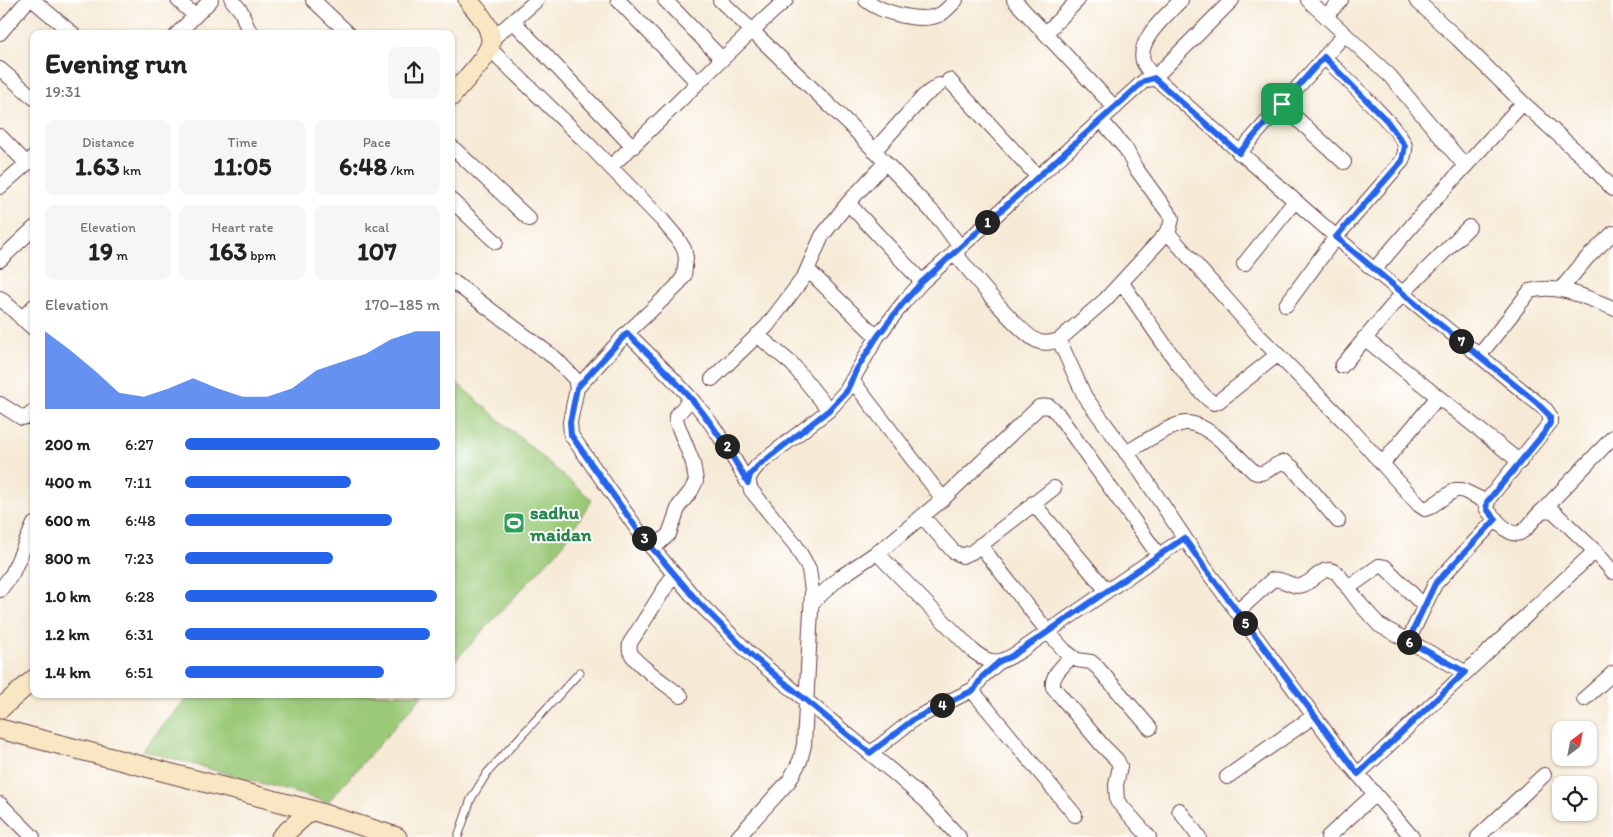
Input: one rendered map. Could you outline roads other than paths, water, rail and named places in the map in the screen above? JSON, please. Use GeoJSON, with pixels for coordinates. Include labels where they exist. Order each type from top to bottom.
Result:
{"type":"FeatureCollection","features":[{"type":"Feature","properties":{"kind":"main road"},"geometry":{"type":"LineString","coordinates":[[455,91],[490,44],[488,29],[483,19],[468,0]]}},
{"type":"Feature","properties":{"kind":"main road"},"geometry":{"type":"LineString","coordinates":[[0,709],[30,683]]}},
{"type":"Feature","properties":{"kind":"main road"},"geometry":{"type":"LineString","coordinates":[[0,729],[311,810],[398,837]]}},
{"type":"Feature","properties":{"kind":"main road"},"geometry":{"type":"LineString","coordinates":[[282,837],[311,810]]}},
{"type":"Feature","properties":{"kind":"street"},"geometry":{"type":"LineString","coordinates":[[0,33],[28,0]]}},
{"type":"Feature","properties":{"kind":"street"},"geometry":{"type":"LineString","coordinates":[[33,0],[67,30]]}},
{"type":"Feature","properties":{"kind":"street"},"geometry":{"type":"LineString","coordinates":[[178,0],[195,16]]}},
{"type":"Feature","properties":{"kind":"street"},"geometry":{"type":"LineString","coordinates":[[181,30],[211,0]]}},
{"type":"Feature","properties":{"kind":"street"},"geometry":{"type":"LineString","coordinates":[[232,0],[241,11],[248,30]]}},
{"type":"Feature","properties":{"kind":"street"},"geometry":{"type":"LineString","coordinates":[[313,0],[345,30]]}},
{"type":"Feature","properties":{"kind":"street"},"geometry":{"type":"LineString","coordinates":[[538,0],[512,21],[490,44],[668,226],[681,244],[686,258],[684,276],[676,287],[627,333],[577,388]]}},
{"type":"Feature","properties":{"kind":"street"},"geometry":{"type":"LineString","coordinates":[[618,0],[698,83]]}},
{"type":"Feature","properties":{"kind":"street"},"geometry":{"type":"LineString","coordinates":[[665,0],[722,59]]}},
{"type":"Feature","properties":{"kind":"street"},"geometry":{"type":"LineString","coordinates":[[720,0],[874,151],[941,222],[957,249],[998,305],[1038,342],[1050,343],[1059,340],[1105,300],[1170,227],[1172,218],[1166,208],[1136,167],[1126,149],[1101,120]]}},
{"type":"Feature","properties":{"kind":"street"},"geometry":{"type":"LineString","coordinates":[[610,167],[633,147],[752,30],[786,0]]}},
{"type":"Feature","properties":{"kind":"street"},"geometry":{"type":"LineString","coordinates":[[866,0],[880,9],[896,15],[927,18],[940,14],[956,0]]}},
{"type":"Feature","properties":{"kind":"street"},"geometry":{"type":"LineString","coordinates":[[1014,0],[1114,108]]}},
{"type":"Feature","properties":{"kind":"street"},"geometry":{"type":"LineString","coordinates":[[1046,33],[1078,0]]}},
{"type":"Feature","properties":{"kind":"street"},"geometry":{"type":"LineString","coordinates":[[1182,0],[1156,27],[1144,43],[1142,54],[1144,63],[1154,78],[1374,270],[1536,402],[1550,416],[1550,423],[1487,502],[1486,507],[1488,511],[1513,534],[1524,531],[1613,437]]}},
{"type":"Feature","properties":{"kind":"street"},"geometry":{"type":"LineString","coordinates":[[748,483],[750,475],[758,466],[829,410],[846,392],[877,337],[922,282],[1144,81],[1154,78],[1232,0]]}},
{"type":"Feature","properties":{"kind":"street"},"geometry":{"type":"LineString","coordinates":[[1308,0],[1390,76],[1465,166]]}},
{"type":"Feature","properties":{"kind":"street"},"geometry":{"type":"LineString","coordinates":[[1326,16],[1341,0]]}},
{"type":"Feature","properties":{"kind":"street"},"geometry":{"type":"LineString","coordinates":[[1416,0],[1523,103],[1586,160],[1613,189]]}},
{"type":"Feature","properties":{"kind":"street"},"geometry":{"type":"LineString","coordinates":[[512,21],[633,147]]}},
{"type":"Feature","properties":{"kind":"street"},"geometry":{"type":"LineString","coordinates":[[1239,153],[1345,34]]}},
{"type":"Feature","properties":{"kind":"street"},"geometry":{"type":"LineString","coordinates":[[1286,305],[1336,237],[1402,161],[1405,146],[1387,121],[1324,57]]}},
{"type":"Feature","properties":{"kind":"street"},"geometry":{"type":"LineString","coordinates":[[0,69],[30,95]]}},
{"type":"Feature","properties":{"kind":"street"},"geometry":{"type":"LineString","coordinates":[[874,151],[924,96],[944,83],[1038,177]]}},
{"type":"Feature","properties":{"kind":"street"},"geometry":{"type":"LineString","coordinates":[[1374,270],[1523,103]]}},
{"type":"Feature","properties":{"kind":"street"},"geometry":{"type":"LineString","coordinates":[[1282,104],[1344,162]]}},
{"type":"Feature","properties":{"kind":"street"},"geometry":{"type":"LineString","coordinates":[[0,136],[30,161],[0,187]]}},
{"type":"Feature","properties":{"kind":"street"},"geometry":{"type":"LineString","coordinates":[[455,150],[529,219]]}},
{"type":"Feature","properties":{"kind":"street"},"geometry":{"type":"LineString","coordinates":[[712,379],[772,319],[808,270],[822,236],[848,203],[885,163]]}},
{"type":"Feature","properties":{"kind":"street"},"geometry":{"type":"LineString","coordinates":[[1244,264],[1295,201]]}},
{"type":"Feature","properties":{"kind":"street"},"geometry":{"type":"LineString","coordinates":[[848,203],[922,282]]}},
{"type":"Feature","properties":{"kind":"street"},"geometry":{"type":"LineString","coordinates":[[455,204],[496,242]]}},
{"type":"Feature","properties":{"kind":"street"},"geometry":{"type":"LineString","coordinates":[[1342,366],[1403,293],[1468,227]]}},
{"type":"Feature","properties":{"kind":"street"},"geometry":{"type":"LineString","coordinates":[[0,260],[30,232]]}},
{"type":"Feature","properties":{"kind":"street"},"geometry":{"type":"LineString","coordinates":[[1167,232],[1258,335],[1342,420],[1419,505],[1425,509],[1430,507],[1455,490],[1462,490],[1487,502]]}},
{"type":"Feature","properties":{"kind":"street"},"geometry":{"type":"LineString","coordinates":[[1561,289],[1587,258],[1613,233]]}},
{"type":"Feature","properties":{"kind":"street"},"geometry":{"type":"LineString","coordinates":[[808,270],[877,337]]}},
{"type":"Feature","properties":{"kind":"street"},"geometry":{"type":"LineString","coordinates":[[455,283],[556,359],[575,379],[577,388],[570,422],[571,435],[595,471],[653,549],[698,602],[751,655],[926,801],[960,837]]}},
{"type":"Feature","properties":{"kind":"street"},"geometry":{"type":"LineString","coordinates":[[1122,283],[1208,401],[1214,403],[1219,401],[1277,355]]}},
{"type":"Feature","properties":{"kind":"street"},"geometry":{"type":"LineString","coordinates":[[1479,356],[1530,291],[1540,288],[1561,289],[1613,308]]}},
{"type":"Feature","properties":{"kind":"street"},"geometry":{"type":"LineString","coordinates":[[0,298],[30,325]]}},
{"type":"Feature","properties":{"kind":"street"},"geometry":{"type":"LineString","coordinates":[[22,318],[30,310]]}},
{"type":"Feature","properties":{"kind":"street"},"geometry":{"type":"LineString","coordinates":[[627,333],[691,399],[724,441],[751,490],[796,546],[809,569],[812,603],[804,745],[800,761],[789,781],[738,837]]}},
{"type":"Feature","properties":{"kind":"street"},"geometry":{"type":"LineString","coordinates":[[758,335],[792,364],[829,410]]}},
{"type":"Feature","properties":{"kind":"street"},"geometry":{"type":"LineString","coordinates":[[1364,338],[1520,462]]}},
{"type":"Feature","properties":{"kind":"street"},"geometry":{"type":"LineString","coordinates":[[1059,340],[1085,397],[1126,452],[1184,538],[1314,716],[1407,835]]}},
{"type":"Feature","properties":{"kind":"street"},"geometry":{"type":"LineString","coordinates":[[852,380],[943,499]]}},
{"type":"Feature","properties":{"kind":"street"},"geometry":{"type":"LineString","coordinates":[[1382,464],[1438,397]]}},
{"type":"Feature","properties":{"kind":"street"},"geometry":{"type":"LineString","coordinates":[[653,549],[669,534],[679,506],[696,481],[693,463],[676,416],[691,399]]}},
{"type":"Feature","properties":{"kind":"street"},"geometry":{"type":"LineString","coordinates":[[0,404],[22,418],[30,414]]}},
{"type":"Feature","properties":{"kind":"street"},"geometry":{"type":"LineString","coordinates":[[812,603],[839,578],[877,553],[943,499],[1039,407],[1049,406],[1063,421],[1159,556]]}},
{"type":"Feature","properties":{"kind":"street"},"geometry":{"type":"LineString","coordinates":[[1126,452],[1176,425],[1194,423],[1202,426],[1254,472],[1259,474],[1265,473],[1279,462],[1285,462],[1292,467],[1338,521]]}},
{"type":"Feature","properties":{"kind":"street"},"geometry":{"type":"LineString","coordinates":[[922,516],[953,551],[962,556],[972,552],[1054,488]]}},
{"type":"Feature","properties":{"kind":"street"},"geometry":{"type":"LineString","coordinates":[[1033,504],[1107,591]]}},
{"type":"Feature","properties":{"kind":"street"},"geometry":{"type":"LineString","coordinates":[[1543,510],[1548,510],[1558,515],[1595,551],[1613,572]]}},
{"type":"Feature","properties":{"kind":"street"},"geometry":{"type":"LineString","coordinates":[[1408,641],[1435,584],[1496,519]]}},
{"type":"Feature","properties":{"kind":"street"},"geometry":{"type":"LineString","coordinates":[[0,590],[12,574],[30,533]]}},
{"type":"Feature","properties":{"kind":"street"},"geometry":{"type":"LineString","coordinates":[[870,753],[914,719],[974,690],[982,677],[1000,661],[1010,657],[1048,632],[1184,538]]}},
{"type":"Feature","properties":{"kind":"street"},"geometry":{"type":"LineString","coordinates":[[980,545],[1048,632],[1071,657],[1091,662],[1097,667],[1150,728]]}},
{"type":"Feature","properties":{"kind":"street"},"geometry":{"type":"LineString","coordinates":[[1358,774],[1595,551]]}},
{"type":"Feature","properties":{"kind":"street"},"geometry":{"type":"LineString","coordinates":[[877,553],[973,651],[991,661],[1000,661]]}},
{"type":"Feature","properties":{"kind":"street"},"geometry":{"type":"LineString","coordinates":[[1348,588],[1379,566],[1385,567],[1424,606]]}},
{"type":"Feature","properties":{"kind":"street"},"geometry":{"type":"LineString","coordinates":[[1237,612],[1267,583],[1277,579],[1295,586],[1303,585],[1328,569],[1338,574],[1379,625],[1465,672]]}},
{"type":"Feature","properties":{"kind":"street"},"geometry":{"type":"LineString","coordinates":[[674,574],[630,643],[629,650],[632,656],[645,668],[681,696]]}},
{"type":"Feature","properties":{"kind":"street"},"geometry":{"type":"LineString","coordinates":[[1071,657],[1054,677],[1052,681],[1053,687],[1102,745],[1118,760],[1120,766],[1115,794],[1117,801],[1149,837]]}},
{"type":"Feature","properties":{"kind":"street"},"geometry":{"type":"LineString","coordinates":[[1584,700],[1613,672]]}},
{"type":"Feature","properties":{"kind":"street"},"geometry":{"type":"LineString","coordinates":[[974,690],[979,701],[1075,815]]}},
{"type":"Feature","properties":{"kind":"street"},"geometry":{"type":"LineString","coordinates":[[1228,777],[1314,716]]}},
{"type":"Feature","properties":{"kind":"street"},"geometry":{"type":"LineString","coordinates":[[1478,837],[1544,775]]}},
{"type":"Feature","properties":{"kind":"street"},"geometry":{"type":"LineString","coordinates":[[1328,837],[1375,794]]}},
{"type":"Feature","properties":{"kind":"street"},"geometry":{"type":"LineString","coordinates":[[0,804],[34,837]]}},
{"type":"Feature","properties":{"kind":"street"},"geometry":{"type":"LineString","coordinates":[[1179,810],[1199,837]]}},
{"type":"Feature","properties":{"kind":"lane"},"geometry":{"type":"LineString","coordinates":[[458,837],[471,799],[487,773],[580,672]]}},
{"type":"Feature","properties":{"kind":"place","name":"sadhu maidan"},"geometry":{"type":"Point","coordinates":[514,523]}}]}
